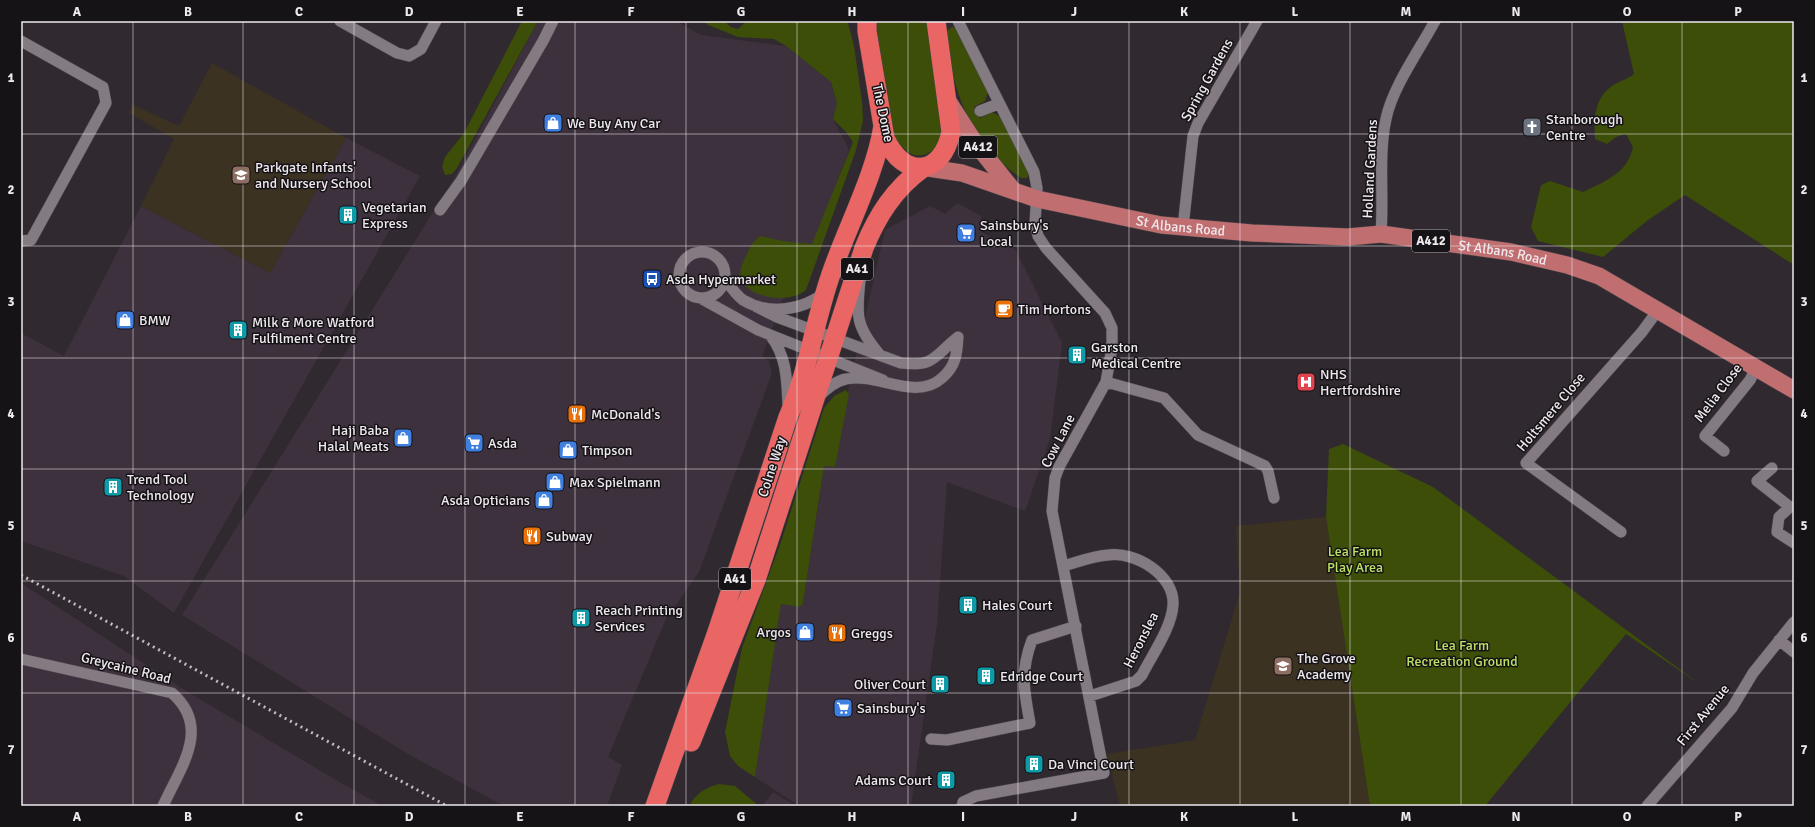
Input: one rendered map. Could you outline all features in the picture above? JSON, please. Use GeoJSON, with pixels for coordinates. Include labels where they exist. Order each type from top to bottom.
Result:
{"type":"FeatureCollection","features":[{"type":"Feature","properties":{"kind":"highway","name":"A41"},"geometry":{"type":"LineString","coordinates":[[925,168],[940,158],[948,146],[951,132],[936,21]]}},
{"type":"Feature","properties":{"kind":"highway","name":"The Dome"},"geometry":{"type":"LineString","coordinates":[[865,24],[883,126],[889,147],[901,161],[907,165],[925,168]]}},
{"type":"Feature","properties":{"kind":"highway","name":"Colne Way"},"geometry":{"type":"LineString","coordinates":[[655,806],[717,632],[788,417],[798,394],[811,352],[825,292],[838,251],[877,153],[883,126]]}},
{"type":"Feature","properties":{"kind":"highway","name":"Colne Way"},"geometry":{"type":"LineString","coordinates":[[665,806],[756,580],[817,397],[834,339],[864,248],[887,202],[911,176],[925,168]]}},
{"type":"Feature","properties":{"kind":"main road","name":"St Albans Road"},"geometry":{"type":"LineString","coordinates":[[948,101],[973,140],[1012,189]]}},
{"type":"Feature","properties":{"kind":"main road","name":"St Albans Road"},"geometry":{"type":"LineString","coordinates":[[925,168],[962,173],[1012,189],[1037,199],[1118,217],[1183,227],[1252,233],[1348,237],[1381,234],[1511,252],[1567,265],[1599,276],[1794,390]]}},
{"type":"Feature","properties":{"kind":"street"},"geometry":{"type":"LineString","coordinates":[[340,21],[397,53],[409,56],[421,49],[436,21]]}},
{"type":"Feature","properties":{"kind":"street"},"geometry":{"type":"LineString","coordinates":[[440,210],[461,181],[543,41],[553,21]]}},
{"type":"Feature","properties":{"kind":"street"},"geometry":{"type":"LineString","coordinates":[[958,21],[998,104],[1034,172],[1037,185],[1037,199]]}},
{"type":"Feature","properties":{"kind":"street","name":"Spring Gardens"},"geometry":{"type":"LineString","coordinates":[[1183,227],[1193,136],[1198,124],[1257,21]]}},
{"type":"Feature","properties":{"kind":"street","name":"Holland Gardens"},"geometry":{"type":"LineString","coordinates":[[1381,234],[1386,119],[1397,88],[1435,21]]}},
{"type":"Feature","properties":{"kind":"street"},"geometry":{"type":"LineString","coordinates":[[21,41],[103,87],[106,103],[31,240],[21,241]]}},
{"type":"Feature","properties":{"kind":"street"},"geometry":{"type":"LineString","coordinates":[[980,111],[998,104]]}},
{"type":"Feature","properties":{"kind":"street","name":"Cow Lane"},"geometry":{"type":"LineString","coordinates":[[962,806],[963,802],[976,796],[1104,773],[1090,696],[1052,511],[1055,478],[1064,456],[1106,382],[1112,347],[1112,328],[1109,319],[1041,242],[1035,224],[1037,199]]}},
{"type":"Feature","properties":{"kind":"street"},"geometry":{"type":"LineString","coordinates":[[864,248],[857,309],[866,338],[880,355]]}},
{"type":"Feature","properties":{"kind":"street"},"geometry":{"type":"LineString","coordinates":[[702,299],[709,298],[720,290],[725,279],[724,268],[715,256],[700,252],[688,256],[678,271],[680,284],[691,296],[702,299],[770,334],[828,359],[883,380],[911,387],[930,385],[938,381],[952,367],[957,357],[958,337],[927,363],[918,365],[901,363],[777,317],[742,299],[725,279]]}},
{"type":"Feature","properties":{"kind":"street"},"geometry":{"type":"LineString","coordinates":[[755,306],[794,309],[810,303],[825,292]]}},
{"type":"Feature","properties":{"kind":"street","name":"Holtsmere Close"},"geometry":{"type":"LineString","coordinates":[[1621,532],[1526,464],[1642,332],[1658,310]]}},
{"type":"Feature","properties":{"kind":"street"},"geometry":{"type":"LineString","coordinates":[[770,334],[780,350],[785,366],[788,417]]}},
{"type":"Feature","properties":{"kind":"street","name":"Melia Close"},"geometry":{"type":"LineString","coordinates":[[1724,451],[1705,436],[1750,380],[1756,368]]}},
{"type":"Feature","properties":{"kind":"street"},"geometry":{"type":"LineString","coordinates":[[817,397],[831,385],[845,379],[883,380]]}},
{"type":"Feature","properties":{"kind":"street"},"geometry":{"type":"LineString","coordinates":[[1106,382],[1164,398],[1198,435],[1264,466],[1268,471],[1274,498]]}},
{"type":"Feature","properties":{"kind":"street"},"geometry":{"type":"LineString","coordinates":[[1772,468],[1757,480],[1790,507],[1779,517],[1777,532],[1794,543]]}},
{"type":"Feature","properties":{"kind":"street","name":"Heronslea"},"geometry":{"type":"LineString","coordinates":[[1063,566],[1108,554],[1130,558],[1152,568],[1162,576],[1173,597],[1171,617],[1142,675],[1136,681],[1090,696]]}},
{"type":"Feature","properties":{"kind":"street","name":"First Avenue"},"geometry":{"type":"LineString","coordinates":[[1651,805],[1732,708],[1753,673],[1794,622]]}},
{"type":"Feature","properties":{"kind":"street"},"geometry":{"type":"LineString","coordinates":[[931,739],[947,740],[1030,723],[1024,687],[1025,659],[1032,640],[1076,626]]}},
{"type":"Feature","properties":{"kind":"street"},"geometry":{"type":"LineString","coordinates":[[1779,640],[1794,652]]}},
{"type":"Feature","properties":{"kind":"street","name":"Greycaine Road"},"geometry":{"type":"LineString","coordinates":[[21,659],[172,693],[183,703],[190,716],[192,733],[190,747],[163,806]]}},
{"type":"Feature","properties":{"kind":"shaded area"},"geometry":{"type":"Polygon","coordinates":[[[538,21],[676,21],[701,35],[786,46],[831,82],[837,103],[833,119],[849,150],[796,294],[783,299],[762,357],[769,361],[772,373],[699,572],[666,619],[608,757],[622,765],[607,806],[504,806],[408,754],[182,615],[455,177],[538,21]]]}},
{"type":"Feature","properties":{"kind":"shaded area","name":"Parkgate Infants' and Nursery School"},"geometry":{"type":"Polygon","coordinates":[[[212,63],[346,138],[270,273],[141,206],[174,139],[129,113],[133,105],[179,126],[212,63]]]}},
{"type":"Feature","properties":{"kind":"shaded area"},"geometry":{"type":"Polygon","coordinates":[[[346,138],[420,176],[174,613],[124,576],[21,541],[21,333],[64,356],[141,206],[270,273],[346,138]]]}},
{"type":"Feature","properties":{"kind":"shaded area"},"geometry":{"type":"Polygon","coordinates":[[[957,203],[981,216],[981,232],[1015,249],[1062,343],[1050,439],[1025,511],[947,482],[937,624],[911,806],[799,806],[755,777],[781,604],[800,607],[803,603],[824,466],[835,466],[848,391],[885,230],[930,206],[945,214],[957,203]]]}},
{"type":"Feature","properties":{"kind":"shaded area","name":"The Grove Academy"},"geometry":{"type":"Polygon","coordinates":[[[1326,517],[1370,806],[1120,806],[1107,754],[1195,740],[1240,592],[1236,526],[1326,517]]]}},
{"type":"Feature","properties":{"kind":"shaded area"},"geometry":{"type":"Polygon","coordinates":[[[21,583],[186,691],[336,780],[383,806],[21,806],[21,583]]]}},
{"type":"Feature","properties":{"kind":"shaded area"},"geometry":{"type":"Polygon","coordinates":[[[773,792],[796,806],[762,806],[773,792]]]}},
{"type":"Feature","properties":{"kind":"green space"},"geometry":{"type":"Polygon","coordinates":[[[522,21],[538,21],[457,168],[452,174],[445,175],[442,167],[445,157],[464,133],[522,21]]]}},
{"type":"Feature","properties":{"kind":"green space"},"geometry":{"type":"Polygon","coordinates":[[[703,21],[724,21],[731,27],[738,29],[747,21],[847,21],[848,23],[854,46],[862,101],[863,121],[856,150],[806,290],[790,297],[770,297],[760,295],[752,291],[745,285],[741,278],[740,272],[742,266],[753,243],[756,239],[762,236],[787,242],[812,244],[853,142],[847,133],[833,119],[837,103],[831,82],[786,46],[774,39],[738,37],[708,25],[703,21]]]}},
{"type":"Feature","properties":{"kind":"green space"},"geometry":{"type":"Polygon","coordinates":[[[875,21],[927,21],[943,125],[938,147],[931,152],[919,156],[914,155],[905,150],[895,139],[875,21]]]}},
{"type":"Feature","properties":{"kind":"green space"},"geometry":{"type":"Polygon","coordinates":[[[1622,21],[1794,21],[1794,265],[1685,195],[1648,220],[1603,257],[1538,241],[1531,227],[1541,185],[1550,181],[1583,192],[1614,176],[1626,164],[1630,156],[1633,147],[1626,134],[1616,137],[1607,144],[1595,139],[1595,115],[1599,101],[1608,89],[1634,74],[1622,21]]]}},
{"type":"Feature","properties":{"kind":"green space"},"geometry":{"type":"Polygon","coordinates":[[[952,27],[956,28],[988,92],[985,101],[974,107],[980,118],[991,112],[1000,116],[1029,174],[1027,178],[1021,178],[1003,164],[988,148],[966,114],[953,74],[949,53],[946,31],[952,27]]]}},
{"type":"Feature","properties":{"kind":"green space"},"geometry":{"type":"Polygon","coordinates":[[[846,390],[849,394],[835,467],[824,466],[803,603],[800,607],[781,604],[755,777],[738,766],[730,756],[725,732],[742,648],[781,542],[824,408],[834,396],[846,390]]]}},
{"type":"Feature","properties":{"kind":"green space","name":"Lea Farm Recreation Ground"},"geometry":{"type":"Polygon","coordinates":[[[1343,444],[1433,487],[1701,685],[1626,634],[1485,806],[1370,806],[1326,517],[1329,449],[1343,444]]]}},
{"type":"Feature","properties":{"kind":"green space"},"geometry":{"type":"Polygon","coordinates":[[[719,784],[735,786],[759,806],[689,806],[701,792],[709,787],[719,784]]]}},
{"type":"Feature","properties":{"kind":"railway"},"geometry":{"type":"LineString","coordinates":[[21,575],[447,806]]}},
{"type":"Feature","properties":{"kind":"place","name":"We Buy Any Car"},"geometry":{"type":"Point","coordinates":[553,123]}},
{"type":"Feature","properties":{"kind":"place","name":"Stanborough Centre"},"geometry":{"type":"Point","coordinates":[1532,127]}},
{"type":"Feature","properties":{"kind":"place","name":"Parkgate Infants' and Nursery School"},"geometry":{"type":"Point","coordinates":[241,175]}},
{"type":"Feature","properties":{"kind":"place","name":"Vegetarian Express"},"geometry":{"type":"Point","coordinates":[348,215]}},
{"type":"Feature","properties":{"kind":"place","name":"Sainsbury's Local"},"geometry":{"type":"Point","coordinates":[966,233]}},
{"type":"Feature","properties":{"kind":"place","name":"Asda Hypermarket"},"geometry":{"type":"Point","coordinates":[652,279]}},
{"type":"Feature","properties":{"kind":"place","name":"Tim Hortons"},"geometry":{"type":"Point","coordinates":[1004,309]}},
{"type":"Feature","properties":{"kind":"place","name":"BMW"},"geometry":{"type":"Point","coordinates":[125,320]}},
{"type":"Feature","properties":{"kind":"place","name":"Milk & More Watford Fulfilment Centre"},"geometry":{"type":"Point","coordinates":[238,330]}},
{"type":"Feature","properties":{"kind":"place","name":"Garston Medical Centre"},"geometry":{"type":"Point","coordinates":[1077,355]}},
{"type":"Feature","properties":{"kind":"place","name":"NHS Hertfordshire"},"geometry":{"type":"Point","coordinates":[1306,382]}},
{"type":"Feature","properties":{"kind":"place","name":"McDonald's"},"geometry":{"type":"Point","coordinates":[577,414]}},
{"type":"Feature","properties":{"kind":"place","name":"Haji Baba Halal Meats"},"geometry":{"type":"Point","coordinates":[403,438]}},
{"type":"Feature","properties":{"kind":"place","name":"Asda"},"geometry":{"type":"Point","coordinates":[474,443]}},
{"type":"Feature","properties":{"kind":"place","name":"Timpson"},"geometry":{"type":"Point","coordinates":[568,450]}},
{"type":"Feature","properties":{"kind":"place","name":"Max Spielmann"},"geometry":{"type":"Point","coordinates":[555,482]}},
{"type":"Feature","properties":{"kind":"place","name":"Trend Tool Technology"},"geometry":{"type":"Point","coordinates":[113,487]}},
{"type":"Feature","properties":{"kind":"place","name":"Asda Opticians"},"geometry":{"type":"Point","coordinates":[544,500]}},
{"type":"Feature","properties":{"kind":"place","name":"Subway"},"geometry":{"type":"Point","coordinates":[532,536]}},
{"type":"Feature","properties":{"kind":"place","name":"Hales Court"},"geometry":{"type":"Point","coordinates":[968,605]}},
{"type":"Feature","properties":{"kind":"place","name":"Reach Printing Services"},"geometry":{"type":"Point","coordinates":[581,618]}},
{"type":"Feature","properties":{"kind":"place","name":"Argos"},"geometry":{"type":"Point","coordinates":[805,632]}},
{"type":"Feature","properties":{"kind":"place","name":"Greggs"},"geometry":{"type":"Point","coordinates":[837,633]}},
{"type":"Feature","properties":{"kind":"place","name":"The Grove Academy"},"geometry":{"type":"Point","coordinates":[1283,666]}},
{"type":"Feature","properties":{"kind":"place","name":"Edridge Court"},"geometry":{"type":"Point","coordinates":[986,676]}},
{"type":"Feature","properties":{"kind":"place","name":"Oliver Court"},"geometry":{"type":"Point","coordinates":[940,684]}},
{"type":"Feature","properties":{"kind":"place","name":"Sainsbury's"},"geometry":{"type":"Point","coordinates":[843,708]}},
{"type":"Feature","properties":{"kind":"place","name":"Da Vinci Court"},"geometry":{"type":"Point","coordinates":[1034,764]}},
{"type":"Feature","properties":{"kind":"place","name":"Adams Court"},"geometry":{"type":"Point","coordinates":[946,780]}},
{"type":"Feature","properties":{"kind":"park label","name":"Lea Farm Play Area"},"geometry":{"type":"Point","coordinates":[1355,560]}}]}
